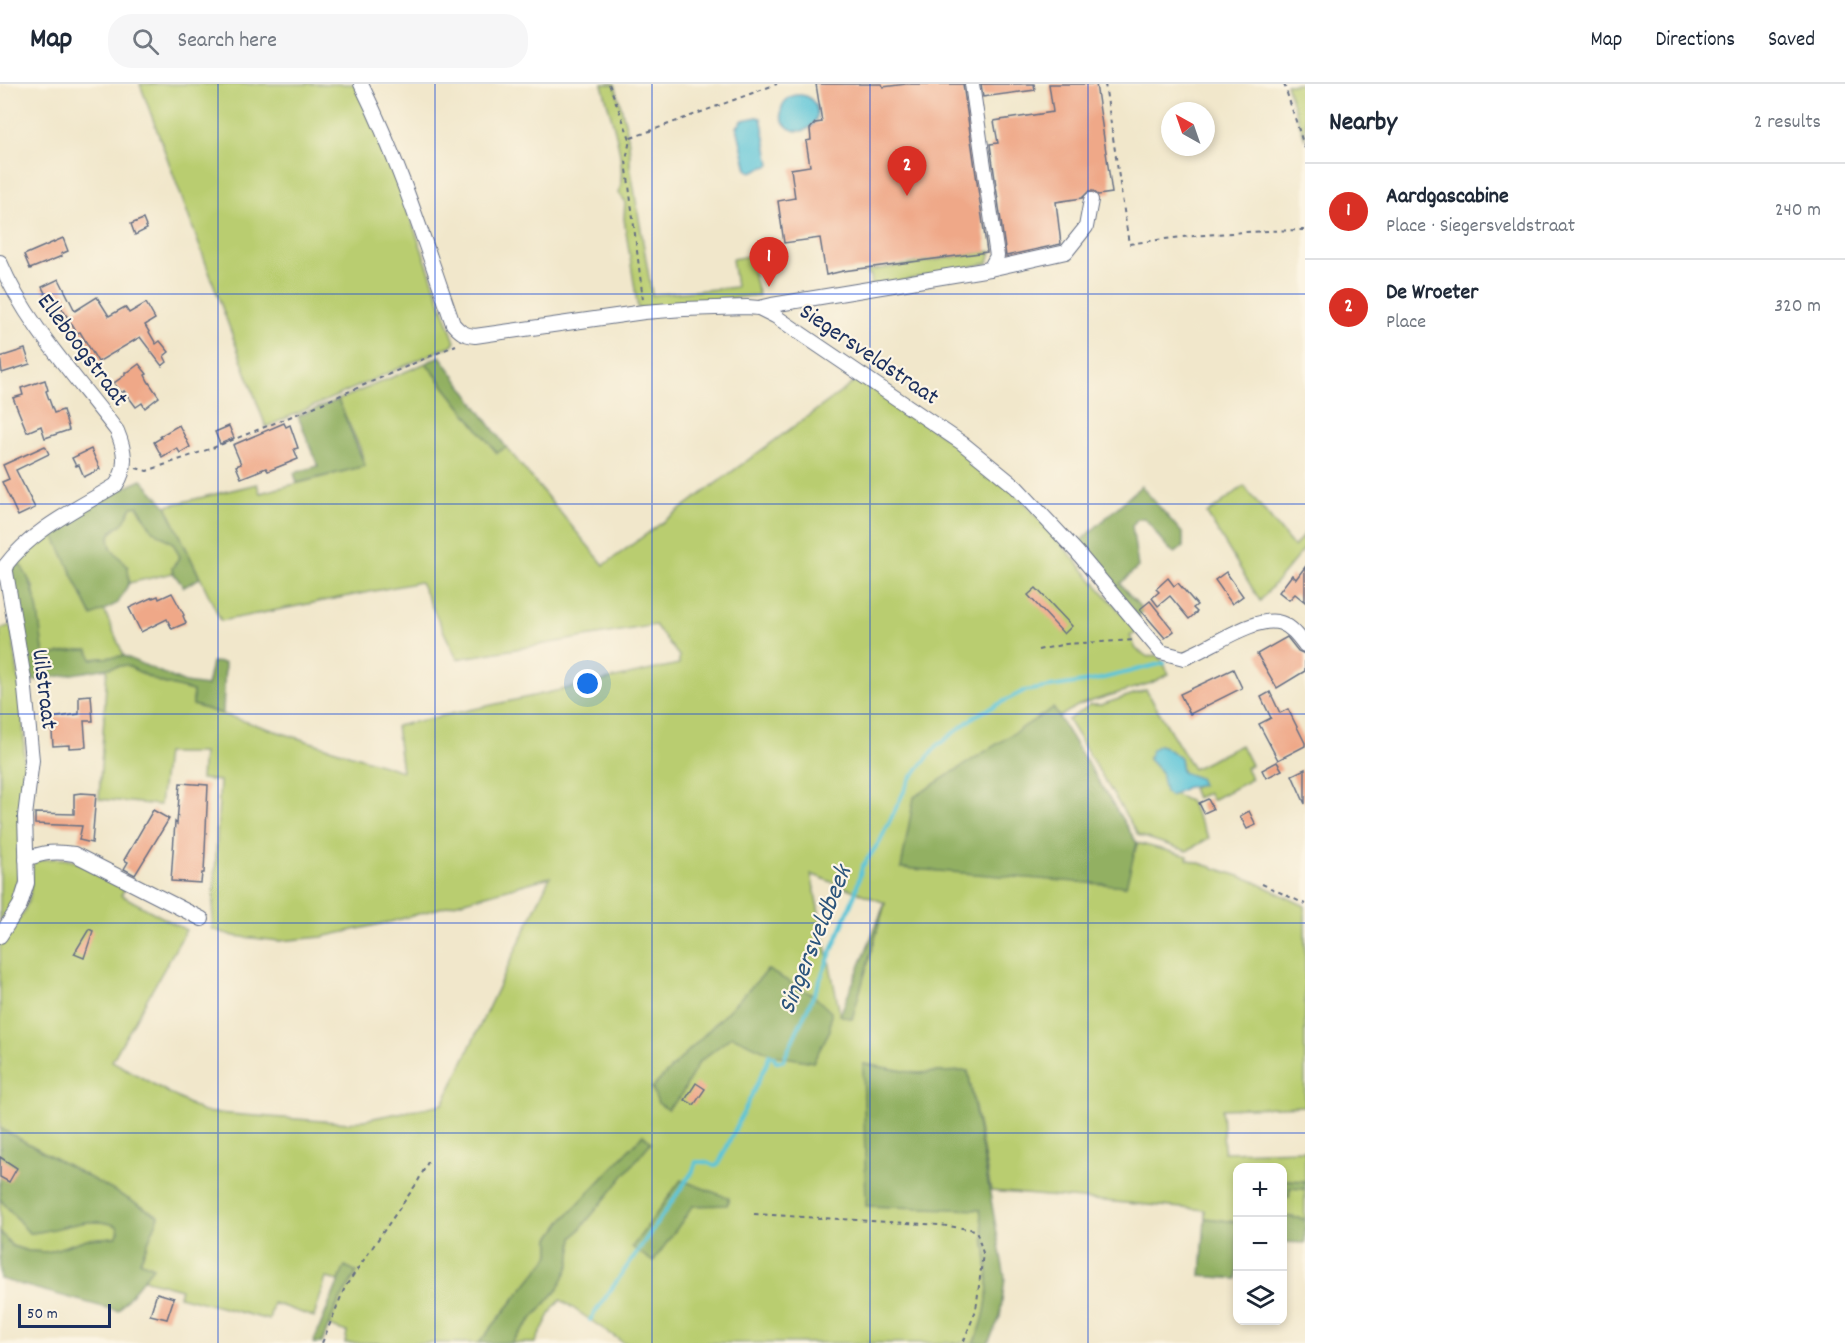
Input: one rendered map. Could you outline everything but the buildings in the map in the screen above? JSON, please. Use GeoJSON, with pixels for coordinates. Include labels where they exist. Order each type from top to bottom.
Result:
{"type":"FeatureCollection","features":[{"type":"Feature","properties":{"kind":"street"},"geometry":{"type":"LineString","coordinates":[[361,84],[376,115],[412,206],[453,324],[465,335]]}},
{"type":"Feature","properties":{"kind":"street"},"geometry":{"type":"LineString","coordinates":[[972,84],[997,256],[990,269]]}},
{"type":"Feature","properties":{"kind":"street"},"geometry":{"type":"LineString","coordinates":[[759,308],[990,269],[1066,252],[1086,227],[1091,200]]}},
{"type":"Feature","properties":{"kind":"street","name":"Elleboogstraat"},"geometry":{"type":"LineString","coordinates":[[0,261],[24,309],[117,431],[123,446],[125,466]]}},
{"type":"Feature","properties":{"kind":"street","name":"Siegersveldstraat"},"geometry":{"type":"LineString","coordinates":[[465,335],[475,336],[644,312],[719,307],[759,308],[775,316],[962,443],[1002,475],[1077,552],[1161,652],[1184,658],[1256,624],[1270,621],[1282,623],[1296,633],[1305,645]]}},
{"type":"Feature","properties":{"kind":"street"},"geometry":{"type":"LineString","coordinates":[[3,567],[18,549],[37,534],[117,485],[125,466]]}},
{"type":"Feature","properties":{"kind":"street","name":"Uilstraat"},"geometry":{"type":"LineString","coordinates":[[0,936],[20,905],[27,884],[25,816],[32,760],[24,679],[3,567]]}},
{"type":"Feature","properties":{"kind":"street"},"geometry":{"type":"LineString","coordinates":[[26,859],[44,852],[74,854],[202,920]]}},
{"type":"Feature","properties":{"kind":"path"},"geometry":{"type":"LineString","coordinates":[[609,84],[630,139],[626,161],[644,312]]}},
{"type":"Feature","properties":{"kind":"path"},"geometry":{"type":"LineString","coordinates":[[630,139],[777,84]]}},
{"type":"Feature","properties":{"kind":"path"},"geometry":{"type":"LineString","coordinates":[[1105,84],[1129,244],[1165,238],[1305,230]]}},
{"type":"Feature","properties":{"kind":"path"},"geometry":{"type":"LineString","coordinates":[[1284,84],[1305,149]]}},
{"type":"Feature","properties":{"kind":"path"},"geometry":{"type":"LineString","coordinates":[[125,466],[147,471],[215,447],[455,347],[465,335]]}},
{"type":"Feature","properties":{"kind":"path"},"geometry":{"type":"LineString","coordinates":[[1038,650],[1066,644],[1152,640]]}},
{"type":"Feature","properties":{"kind":"path"},"geometry":{"type":"LineString","coordinates":[[1262,884],[1305,904]]}},
{"type":"Feature","properties":{"kind":"path"},"geometry":{"type":"LineString","coordinates":[[322,1343],[345,1287],[417,1183],[428,1162]]}},
{"type":"Feature","properties":{"kind":"path"},"geometry":{"type":"LineString","coordinates":[[754,1214],[940,1225],[976,1230],[982,1253],[976,1311],[963,1343]]}},
{"type":"Feature","properties":{"kind":"green space"},"geometry":{"type":"Polygon","coordinates":[[[140,84],[357,84],[377,125],[455,342],[266,427],[140,84]]]}},
{"type":"Feature","properties":{"kind":"green space"},"geometry":{"type":"Polygon","coordinates":[[[602,84],[615,84],[626,124],[630,165],[652,295],[736,287],[732,259],[748,256],[759,295],[638,309],[624,219],[625,201],[619,193],[620,153],[602,84]]]}},
{"type":"Feature","properties":{"kind":"green space"},"geometry":{"type":"Polygon","coordinates":[[[1286,84],[1305,84],[1305,140],[1286,84]]]}},
{"type":"Feature","properties":{"kind":"green space"},"geometry":{"type":"Polygon","coordinates":[[[991,251],[988,263],[872,287],[871,275],[868,275],[868,271],[991,251]]]}},
{"type":"Feature","properties":{"kind":"green space"},"geometry":{"type":"Polygon","coordinates":[[[440,356],[506,447],[497,453],[426,363],[440,356]]]}},
{"type":"Feature","properties":{"kind":"green space"},"geometry":{"type":"Polygon","coordinates":[[[426,363],[497,453],[506,447],[604,565],[859,379],[975,458],[1025,503],[1138,632],[1130,636],[1136,649],[1148,657],[1156,655],[1161,659],[1169,674],[1151,683],[1079,705],[1059,717],[1054,709],[1125,886],[1137,843],[1188,856],[1187,859],[1251,880],[1305,906],[1305,1106],[1222,1109],[1224,1152],[1305,1150],[1305,1181],[1287,1180],[1287,1163],[1233,1163],[1233,1222],[1205,1218],[1205,1210],[991,1191],[968,1071],[916,1073],[864,1064],[866,1206],[981,1209],[988,1294],[986,1310],[974,1343],[624,1343],[561,1300],[554,1307],[535,1343],[511,1343],[558,1289],[570,1264],[573,1238],[650,1142],[643,1135],[562,1221],[550,1238],[550,1255],[479,1343],[345,1343],[347,1332],[329,1326],[336,1307],[357,1272],[345,1266],[339,1281],[326,1278],[314,1317],[273,1303],[269,1320],[179,1296],[181,1289],[143,1279],[153,1267],[140,1262],[159,1216],[0,1128],[0,946],[24,912],[30,895],[33,863],[58,858],[81,863],[126,887],[121,895],[186,930],[112,1061],[203,1112],[349,1123],[443,1104],[550,877],[390,922],[322,937],[279,941],[234,936],[212,929],[220,781],[201,779],[203,753],[166,753],[160,805],[99,799],[107,668],[126,665],[159,682],[193,691],[193,705],[402,771],[396,726],[679,664],[679,656],[655,625],[457,659],[420,582],[221,621],[166,506],[257,484],[260,493],[365,466],[360,448],[338,400],[426,363]],[[811,874],[840,1014],[852,1019],[885,903],[811,874]],[[767,970],[658,1103],[668,1109],[680,1097],[699,1062],[732,1036],[813,1062],[830,1030],[767,970]]]}},
{"type":"Feature","properties":{"kind":"green space"},"geometry":{"type":"Polygon","coordinates":[[[338,400],[365,466],[297,483],[294,473],[318,466],[298,416],[338,400]]]}},
{"type":"Feature","properties":{"kind":"green space"},"geometry":{"type":"Polygon","coordinates":[[[142,480],[166,506],[200,578],[184,587],[173,573],[172,568],[180,557],[173,543],[152,530],[138,506],[132,507],[124,522],[112,531],[109,538],[111,548],[128,567],[129,583],[118,603],[92,616],[52,531],[115,492],[142,480]]]}},
{"type":"Feature","properties":{"kind":"green space"},"geometry":{"type":"Polygon","coordinates":[[[1141,486],[1183,534],[1183,547],[1175,553],[1170,550],[1144,518],[1137,519],[1132,526],[1138,567],[1120,584],[1143,610],[1138,617],[1076,545],[1141,486]]]}},
{"type":"Feature","properties":{"kind":"green space"},"geometry":{"type":"Polygon","coordinates":[[[1244,486],[1294,547],[1305,533],[1305,548],[1260,601],[1207,514],[1244,486]]]}},
{"type":"Feature","properties":{"kind":"green space"},"geometry":{"type":"Polygon","coordinates":[[[137,506],[152,530],[173,543],[180,557],[172,568],[173,573],[129,583],[126,570],[111,547],[109,537],[121,525],[132,507],[137,506]]]}},
{"type":"Feature","properties":{"kind":"green space"},"geometry":{"type":"Polygon","coordinates":[[[52,530],[91,615],[104,610],[124,656],[92,659],[79,650],[44,656],[33,586],[17,561],[25,551],[52,530]]]}},
{"type":"Feature","properties":{"kind":"green space"},"geometry":{"type":"Polygon","coordinates":[[[17,561],[30,582],[34,594],[44,656],[88,650],[92,659],[124,656],[185,683],[207,686],[212,662],[225,663],[223,714],[193,705],[193,691],[159,682],[126,665],[31,681],[11,571],[17,561]]]}},
{"type":"Feature","properties":{"kind":"green space"},"geometry":{"type":"Polygon","coordinates":[[[11,625],[22,707],[24,764],[17,884],[8,910],[0,922],[0,629],[11,625]]]}},
{"type":"Feature","properties":{"kind":"green space"},"geometry":{"type":"Polygon","coordinates":[[[1146,690],[1193,769],[1241,745],[1251,765],[1246,768],[1252,779],[1212,800],[1208,793],[1196,798],[1192,788],[1201,785],[1182,772],[1180,758],[1148,758],[1161,772],[1170,796],[1174,794],[1189,801],[1209,838],[1187,851],[1138,835],[1068,720],[1090,705],[1101,705],[1146,690]]]}},
{"type":"Feature","properties":{"kind":"green space"},"geometry":{"type":"Polygon","coordinates":[[[1053,708],[1137,843],[1126,886],[901,868],[914,797],[1053,708]]]}},
{"type":"Feature","properties":{"kind":"green space"},"geometry":{"type":"Polygon","coordinates":[[[885,903],[852,1019],[840,1015],[885,903]]]}},
{"type":"Feature","properties":{"kind":"green space"},"geometry":{"type":"Polygon","coordinates":[[[768,970],[813,995],[831,1012],[830,1030],[813,1062],[774,1055],[732,1036],[699,1062],[680,1097],[667,1109],[658,1103],[652,1088],[768,970]]]}},
{"type":"Feature","properties":{"kind":"green space"},"geometry":{"type":"Polygon","coordinates":[[[863,1064],[916,1073],[968,1071],[1005,1278],[1000,1317],[988,1343],[974,1343],[985,1311],[988,1278],[980,1210],[866,1206],[863,1064]]]}},
{"type":"Feature","properties":{"kind":"green space"},"geometry":{"type":"Polygon","coordinates":[[[0,1128],[159,1216],[140,1261],[153,1267],[118,1311],[0,1279],[0,1232],[12,1246],[28,1251],[48,1252],[87,1239],[115,1237],[119,1231],[117,1226],[106,1223],[84,1222],[29,1233],[0,1199],[0,1128]]]}},
{"type":"Feature","properties":{"kind":"green space"},"geometry":{"type":"Polygon","coordinates":[[[643,1135],[651,1142],[573,1238],[570,1264],[558,1289],[511,1343],[479,1343],[550,1255],[550,1238],[562,1221],[643,1135]]]}},
{"type":"Feature","properties":{"kind":"green space"},"geometry":{"type":"Polygon","coordinates":[[[681,1180],[729,1198],[727,1205],[693,1206],[653,1262],[632,1247],[681,1180]]]}},
{"type":"Feature","properties":{"kind":"green space"},"geometry":{"type":"Polygon","coordinates":[[[1287,1180],[1305,1181],[1305,1189],[1290,1188],[1289,1197],[1287,1197],[1287,1180]]]}},
{"type":"Feature","properties":{"kind":"green space"},"geometry":{"type":"Polygon","coordinates":[[[1289,1188],[1305,1189],[1305,1219],[1287,1217],[1287,1197],[1289,1197],[1289,1188]]]}},
{"type":"Feature","properties":{"kind":"green space"},"geometry":{"type":"Polygon","coordinates":[[[0,1199],[29,1233],[84,1222],[106,1223],[117,1226],[119,1231],[115,1237],[87,1239],[48,1252],[28,1251],[12,1246],[0,1232],[0,1199]]]}},
{"type":"Feature","properties":{"kind":"green space"},"geometry":{"type":"Polygon","coordinates":[[[1287,1217],[1305,1219],[1305,1243],[1287,1242],[1287,1217]]]}},
{"type":"Feature","properties":{"kind":"green space"},"geometry":{"type":"Polygon","coordinates":[[[1205,1218],[1233,1222],[1233,1279],[1201,1276],[1205,1218]]]}},
{"type":"Feature","properties":{"kind":"green space"},"geometry":{"type":"Polygon","coordinates":[[[345,1266],[357,1272],[336,1307],[322,1343],[313,1343],[345,1266]]]}},
{"type":"Feature","properties":{"kind":"water"},"geometry":{"type":"Polygon","coordinates":[[[799,95],[812,100],[817,113],[812,126],[799,131],[786,126],[781,113],[786,100],[799,95]]]}},
{"type":"Feature","properties":{"kind":"water"},"geometry":{"type":"Polygon","coordinates":[[[761,118],[770,165],[751,172],[747,169],[737,127],[743,120],[761,118]]]}},
{"type":"Feature","properties":{"kind":"water"},"geometry":{"type":"Polygon","coordinates":[[[1159,745],[1180,758],[1182,772],[1199,778],[1202,785],[1187,787],[1170,796],[1165,792],[1161,772],[1148,758],[1152,750],[1159,745]]]}},
{"type":"Feature","properties":{"kind":"waterway","name":"Singersveldbeek"},"geometry":{"type":"LineString","coordinates":[[590,1320],[693,1171],[696,1162],[705,1162],[715,1166],[719,1163],[769,1055],[773,1056],[776,1061],[783,1061],[815,992],[855,894],[862,867],[880,841],[910,779],[937,746],[975,716],[1024,691],[1096,680],[1164,663]]}},
{"type":"Feature","properties":{"kind":"place","name":"De Wroeter"},"geometry":{"type":"Point","coordinates":[907,196]}},
{"type":"Feature","properties":{"kind":"place","name":"Aardgascabine"},"geometry":{"type":"Point","coordinates":[769,287]}}]}
